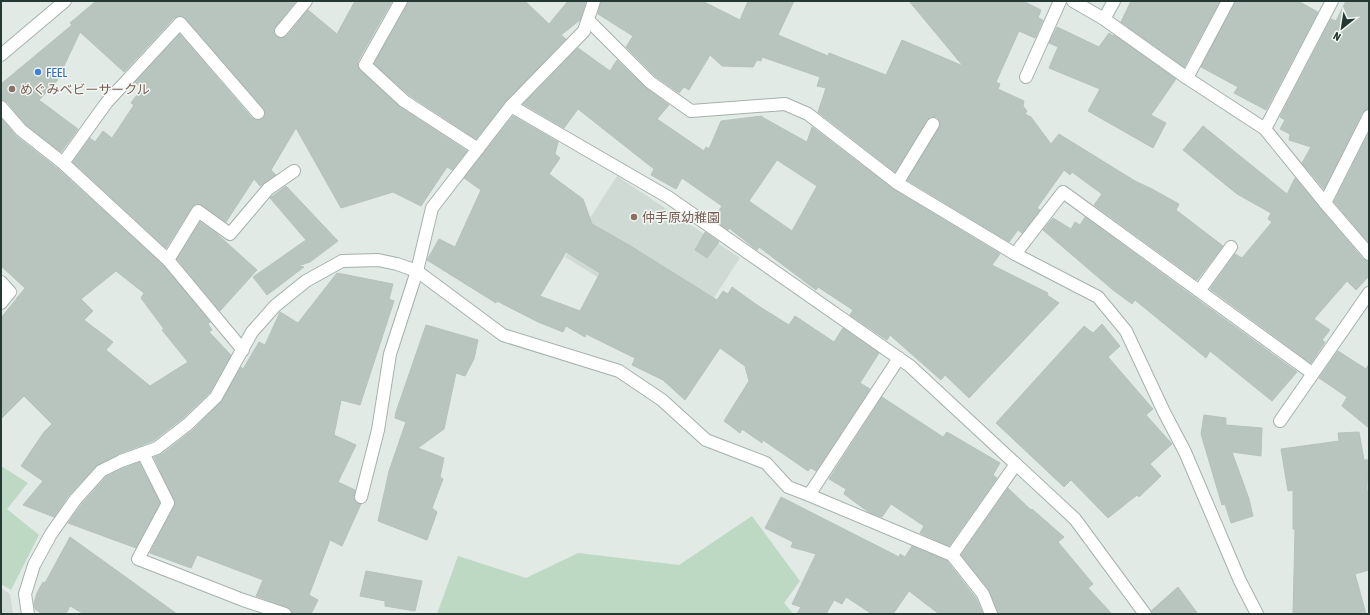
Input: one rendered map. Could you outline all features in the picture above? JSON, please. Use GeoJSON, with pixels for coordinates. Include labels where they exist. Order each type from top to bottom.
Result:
{"type":"FeatureCollection","features":[{"type":"Feature","properties":{"kind":"street"},"geometry":{"type":"LineString","coordinates":[[1,55],[65,1]]}},
{"type":"Feature","properties":{"kind":"street"},"geometry":{"type":"LineString","coordinates":[[281,31],[306,1]]}},
{"type":"Feature","properties":{"kind":"street"},"geometry":{"type":"LineString","coordinates":[[401,1],[365,65],[404,101],[478,149]]}},
{"type":"Feature","properties":{"kind":"street"},"geometry":{"type":"LineString","coordinates":[[361,497],[378,430],[390,354],[417,271],[432,208],[511,106],[584,31],[594,1]]}},
{"type":"Feature","properties":{"kind":"street"},"geometry":{"type":"LineString","coordinates":[[1026,77],[1060,1]]}},
{"type":"Feature","properties":{"kind":"street"},"geometry":{"type":"LineString","coordinates":[[1073,1],[1104,19],[1187,78],[1265,129],[1325,203],[1369,254]]}},
{"type":"Feature","properties":{"kind":"street"},"geometry":{"type":"LineString","coordinates":[[1104,19],[1114,1]]}},
{"type":"Feature","properties":{"kind":"street"},"geometry":{"type":"LineString","coordinates":[[1187,78],[1228,1]]}},
{"type":"Feature","properties":{"kind":"street"},"geometry":{"type":"LineString","coordinates":[[1265,129],[1332,1]]}},
{"type":"Feature","properties":{"kind":"street"},"geometry":{"type":"LineString","coordinates":[[588,20],[650,82],[691,111],[785,104],[808,114],[897,183],[1015,254],[1098,297],[1126,331],[1164,412],[1185,452],[1240,581],[1256,614]]}},
{"type":"Feature","properties":{"kind":"street"},"geometry":{"type":"LineString","coordinates":[[63,163],[107,102],[180,22],[258,113]]}},
{"type":"Feature","properties":{"kind":"street"},"geometry":{"type":"LineString","coordinates":[[511,106],[668,197],[910,366],[1075,519],[1145,614]]}},
{"type":"Feature","properties":{"kind":"street"},"geometry":{"type":"LineString","coordinates":[[1,107],[21,130],[63,163],[168,260],[243,350]]}},
{"type":"Feature","properties":{"kind":"street"},"geometry":{"type":"LineString","coordinates":[[1325,203],[1369,116]]}},
{"type":"Feature","properties":{"kind":"street"},"geometry":{"type":"LineString","coordinates":[[897,183],[933,124]]}},
{"type":"Feature","properties":{"kind":"street"},"geometry":{"type":"LineString","coordinates":[[168,260],[198,211],[230,234],[268,189],[294,171]]}},
{"type":"Feature","properties":{"kind":"street"},"geometry":{"type":"LineString","coordinates":[[1015,254],[1063,192],[1312,373]]}},
{"type":"Feature","properties":{"kind":"street"},"geometry":{"type":"LineString","coordinates":[[1199,291],[1231,247]]}},
{"type":"Feature","properties":{"kind":"street"},"geometry":{"type":"LineString","coordinates":[[28,614],[25,594],[34,565],[51,534],[75,500],[101,471],[121,460],[157,448],[188,424],[216,397],[252,332],[275,306],[306,281],[342,261],[378,260],[397,264],[417,271],[503,335],[619,371],[662,400],[706,440],[766,463],[788,487],[952,555],[983,594],[991,614]]}},
{"type":"Feature","properties":{"kind":"street"},"geometry":{"type":"LineString","coordinates":[[1,282],[10,292],[1,303]]}},
{"type":"Feature","properties":{"kind":"street"},"geometry":{"type":"LineString","coordinates":[[1280,421],[1369,293]]}},
{"type":"Feature","properties":{"kind":"street"},"geometry":{"type":"LineString","coordinates":[[810,495],[899,358]]}},
{"type":"Feature","properties":{"kind":"street"},"geometry":{"type":"LineString","coordinates":[[143,453],[168,503],[138,559],[243,600],[285,614]]}},
{"type":"Feature","properties":{"kind":"street"},"geometry":{"type":"LineString","coordinates":[[952,555],[1016,464]]}},
{"type":"Feature","properties":{"kind":"shaded area","name":"仲手原幼稚園"},"geometry":{"type":"Polygon","coordinates":[[[617,176],[740,258],[690,334],[565,257],[617,176]]]}},
{"type":"Feature","properties":{"kind":"shaded area"},"geometry":{"type":"Polygon","coordinates":[[[1,588],[10,594],[13,614],[1,614],[1,588]]]}},
{"type":"Feature","properties":{"kind":"green space"},"geometry":{"type":"Polygon","coordinates":[[[1,466],[28,483],[7,509],[39,535],[11,590],[1,584],[1,466]]]}},
{"type":"Feature","properties":{"kind":"green space"},"geometry":{"type":"Polygon","coordinates":[[[752,516],[800,581],[784,603],[792,612],[791,614],[437,614],[458,556],[526,578],[578,553],[679,565],[752,516]]]}},
{"type":"Feature","properties":{"kind":"building"},"geometry":{"type":"Polygon","coordinates":[[[96,1],[296,1],[274,29],[274,34],[280,38],[287,36],[308,10],[337,34],[355,1],[392,1],[358,61],[358,68],[400,107],[467,151],[452,170],[447,167],[421,206],[393,192],[341,208],[296,128],[271,170],[276,175],[260,186],[254,179],[226,222],[202,205],[195,204],[166,248],[73,162],[90,138],[95,142],[103,131],[112,138],[134,105],[131,103],[142,88],[135,82],[180,34],[252,118],[256,120],[263,119],[265,111],[183,16],[174,18],[124,72],[80,32],[57,81],[39,100],[78,129],[61,152],[26,125],[7,102],[1,100],[1,84],[72,25],[70,23],[96,1]]]}},
{"type":"Feature","properties":{"kind":"building"},"geometry":{"type":"Polygon","coordinates":[[[408,1],[525,1],[549,24],[568,1],[586,1],[580,20],[561,35],[566,39],[506,101],[476,139],[409,95],[374,64],[408,1]]]}},
{"type":"Feature","properties":{"kind":"building"},"geometry":{"type":"Polygon","coordinates":[[[601,1],[702,1],[740,20],[748,1],[794,1],[778,35],[828,56],[829,53],[886,75],[902,40],[963,66],[909,1],[1023,1],[1041,10],[1038,18],[1043,20],[1035,38],[1019,31],[996,82],[1000,84],[998,89],[1024,101],[1023,106],[1027,111],[1025,114],[1031,117],[1051,144],[1059,134],[1135,181],[1179,204],[1176,210],[1223,246],[1197,280],[1094,205],[1102,194],[1072,172],[1070,175],[1064,170],[1037,208],[1040,210],[1022,233],[1018,230],[1009,242],[907,180],[939,128],[940,121],[937,117],[930,117],[927,120],[895,172],[818,112],[826,88],[817,86],[820,77],[762,57],[761,61],[757,60],[753,67],[722,66],[710,55],[689,90],[684,87],[679,93],[655,76],[626,47],[633,36],[598,14],[601,1]]]}},
{"type":"Feature","properties":{"kind":"building"},"geometry":{"type":"Polygon","coordinates":[[[1131,1],[1220,1],[1184,67],[1121,22],[1131,1]]]}},
{"type":"Feature","properties":{"kind":"building"},"geometry":{"type":"Polygon","coordinates":[[[1235,1],[1298,1],[1318,12],[1266,110],[1234,93],[1238,87],[1201,67],[1235,1]]]}},
{"type":"Feature","properties":{"kind":"building"},"geometry":{"type":"Polygon","coordinates":[[[1346,1],[1369,1],[1369,109],[1362,113],[1324,189],[1302,163],[1311,147],[1289,140],[1290,134],[1280,129],[1285,120],[1280,117],[1331,19],[1336,21],[1346,1]]]}},
{"type":"Feature","properties":{"kind":"building"},"geometry":{"type":"Polygon","coordinates":[[[1057,27],[1099,47],[1109,33],[1113,36],[1114,35],[1176,79],[1151,115],[1166,123],[1153,148],[1088,111],[1100,89],[1049,68],[1058,47],[1049,43],[1057,27]]]}},
{"type":"Feature","properties":{"kind":"building"},"geometry":{"type":"Polygon","coordinates":[[[578,48],[610,71],[617,60],[645,87],[669,105],[657,119],[704,151],[706,147],[709,149],[721,121],[762,116],[807,142],[812,127],[893,189],[1000,254],[992,265],[1048,293],[1047,295],[1059,303],[969,398],[945,375],[941,380],[890,335],[887,340],[850,315],[853,310],[818,287],[816,290],[759,247],[757,250],[729,228],[728,230],[713,219],[722,206],[682,178],[676,189],[651,175],[654,169],[578,109],[564,128],[523,104],[578,48]],[[777,160],[749,201],[792,231],[817,186],[777,160]]]}},
{"type":"Feature","properties":{"kind":"building"},"geometry":{"type":"Polygon","coordinates":[[[513,116],[558,142],[555,154],[560,158],[549,174],[583,199],[592,224],[629,245],[717,300],[723,291],[728,294],[732,287],[789,325],[795,316],[834,342],[843,328],[879,353],[860,383],[870,389],[816,471],[811,468],[808,471],[763,440],[762,443],[742,429],[740,433],[724,421],[749,381],[745,366],[720,348],[685,400],[663,380],[632,365],[635,358],[586,334],[585,337],[566,326],[563,332],[538,322],[497,301],[496,303],[427,260],[439,239],[455,247],[481,190],[464,178],[513,116]],[[566,252],[540,296],[580,311],[600,273],[566,252]]]}},
{"type":"Feature","properties":{"kind":"building"},"geometry":{"type":"Polygon","coordinates":[[[1,118],[16,136],[58,169],[163,265],[210,322],[208,324],[212,330],[209,332],[231,355],[210,392],[183,418],[153,441],[118,454],[96,466],[69,495],[54,517],[23,505],[43,481],[21,466],[44,432],[52,424],[24,396],[1,419],[1,318],[25,288],[1,266],[1,118]],[[116,271],[81,299],[93,311],[84,320],[113,342],[106,350],[150,386],[188,362],[162,330],[164,329],[141,298],[144,293],[116,271]]]}},
{"type":"Feature","properties":{"kind":"building"},"geometry":{"type":"Polygon","coordinates":[[[1203,126],[1287,194],[1295,178],[1363,259],[1369,261],[1369,276],[1356,290],[1347,281],[1314,319],[1330,330],[1322,340],[1325,342],[1311,363],[1210,289],[1235,254],[1242,258],[1272,222],[1268,219],[1271,213],[1237,194],[1183,150],[1203,126]]]}},
{"type":"Feature","properties":{"kind":"building"},"geometry":{"type":"Polygon","coordinates":[[[1369,133],[1369,243],[1334,202],[1369,133]]]}},
{"type":"Feature","properties":{"kind":"building"},"geometry":{"type":"Polygon","coordinates":[[[286,186],[338,241],[310,262],[298,266],[304,267],[267,295],[253,277],[306,240],[270,198],[286,186]]]}},
{"type":"Feature","properties":{"kind":"building"},"geometry":{"type":"Polygon","coordinates":[[[1085,217],[1297,372],[1272,401],[1210,351],[1206,358],[1135,300],[1132,304],[1113,290],[1043,230],[1053,218],[1071,229],[1075,222],[1080,225],[1085,217]]]}},
{"type":"Feature","properties":{"kind":"building"},"geometry":{"type":"Polygon","coordinates":[[[200,222],[217,234],[257,270],[220,311],[177,259],[200,222]]]}},
{"type":"Feature","properties":{"kind":"building"},"geometry":{"type":"Polygon","coordinates":[[[705,232],[719,242],[707,258],[695,250],[705,232]]]}},
{"type":"Feature","properties":{"kind":"building"},"geometry":{"type":"Polygon","coordinates":[[[337,273],[393,284],[389,299],[394,301],[360,405],[341,400],[334,435],[356,445],[338,482],[355,490],[354,499],[356,503],[361,504],[342,546],[330,540],[309,595],[318,600],[311,614],[292,614],[291,609],[287,607],[256,596],[263,580],[197,555],[191,568],[150,553],[175,503],[154,457],[162,454],[193,430],[221,402],[241,367],[243,369],[259,342],[265,345],[280,312],[298,323],[337,273]]]}},
{"type":"Feature","properties":{"kind":"building"},"geometry":{"type":"Polygon","coordinates":[[[1102,324],[1120,346],[1108,357],[1153,409],[1146,415],[1172,444],[1150,464],[1161,476],[1139,497],[1137,495],[1108,518],[1071,480],[1064,487],[996,423],[1084,326],[1093,333],[1102,324]]]}},
{"type":"Feature","properties":{"kind":"building"},"geometry":{"type":"Polygon","coordinates":[[[426,325],[478,340],[474,359],[465,376],[456,373],[444,429],[418,448],[444,458],[440,477],[443,479],[432,508],[437,512],[427,540],[378,521],[389,471],[406,422],[395,418],[396,412],[426,325]]]}},
{"type":"Feature","properties":{"kind":"building"},"geometry":{"type":"Polygon","coordinates":[[[1338,351],[1366,369],[1369,364],[1369,428],[1342,406],[1347,397],[1319,378],[1338,351]]]}},
{"type":"Feature","properties":{"kind":"building"},"geometry":{"type":"Polygon","coordinates":[[[882,397],[943,437],[947,432],[1000,463],[993,475],[997,478],[949,546],[920,533],[924,526],[891,504],[882,517],[870,513],[844,494],[846,489],[829,479],[882,397]]]}},
{"type":"Feature","properties":{"kind":"building"},"geometry":{"type":"Polygon","coordinates":[[[1204,415],[1226,418],[1226,425],[1262,428],[1261,456],[1232,452],[1249,499],[1253,516],[1231,523],[1225,504],[1222,505],[1201,434],[1204,415]]]}},
{"type":"Feature","properties":{"kind":"building"},"geometry":{"type":"Polygon","coordinates":[[[1359,432],[1364,460],[1368,460],[1367,490],[1369,490],[1369,570],[1355,574],[1366,614],[1293,614],[1295,529],[1293,529],[1293,490],[1288,491],[1281,449],[1339,441],[1338,433],[1359,432]]]}},
{"type":"Feature","properties":{"kind":"building"},"geometry":{"type":"Polygon","coordinates":[[[139,462],[160,503],[136,548],[68,523],[81,505],[106,477],[139,462]]]}},
{"type":"Feature","properties":{"kind":"building"},"geometry":{"type":"Polygon","coordinates":[[[1008,488],[1031,510],[1032,509],[1064,537],[1058,542],[1093,584],[1088,588],[1112,614],[998,614],[989,590],[961,555],[1008,488]]]}},
{"type":"Feature","properties":{"kind":"building"},"geometry":{"type":"Polygon","coordinates":[[[781,497],[899,557],[900,554],[905,557],[912,546],[947,561],[976,598],[983,614],[939,614],[909,591],[893,614],[872,614],[846,597],[842,604],[834,600],[826,614],[797,614],[801,607],[792,604],[816,554],[791,547],[793,542],[765,528],[781,497]]]}},
{"type":"Feature","properties":{"kind":"building"},"geometry":{"type":"Polygon","coordinates":[[[70,537],[177,614],[84,614],[70,606],[66,614],[42,614],[35,609],[34,603],[37,593],[43,582],[45,583],[70,537]]]}},
{"type":"Feature","properties":{"kind":"building"},"geometry":{"type":"Polygon","coordinates":[[[366,571],[422,581],[415,611],[385,606],[385,601],[360,596],[366,571]]]}},
{"type":"Feature","properties":{"kind":"building"},"geometry":{"type":"Polygon","coordinates":[[[1178,587],[1198,614],[1152,614],[1151,611],[1178,587]]]}},
{"type":"Feature","properties":{"kind":"place","name":"FEEL"},"geometry":{"type":"Point","coordinates":[38,72]}},
{"type":"Feature","properties":{"kind":"place","name":"めぐみベビーサークル"},"geometry":{"type":"Point","coordinates":[12,89]}},
{"type":"Feature","properties":{"kind":"place","name":"仲手原幼稚園"},"geometry":{"type":"Point","coordinates":[634,217]}}]}
